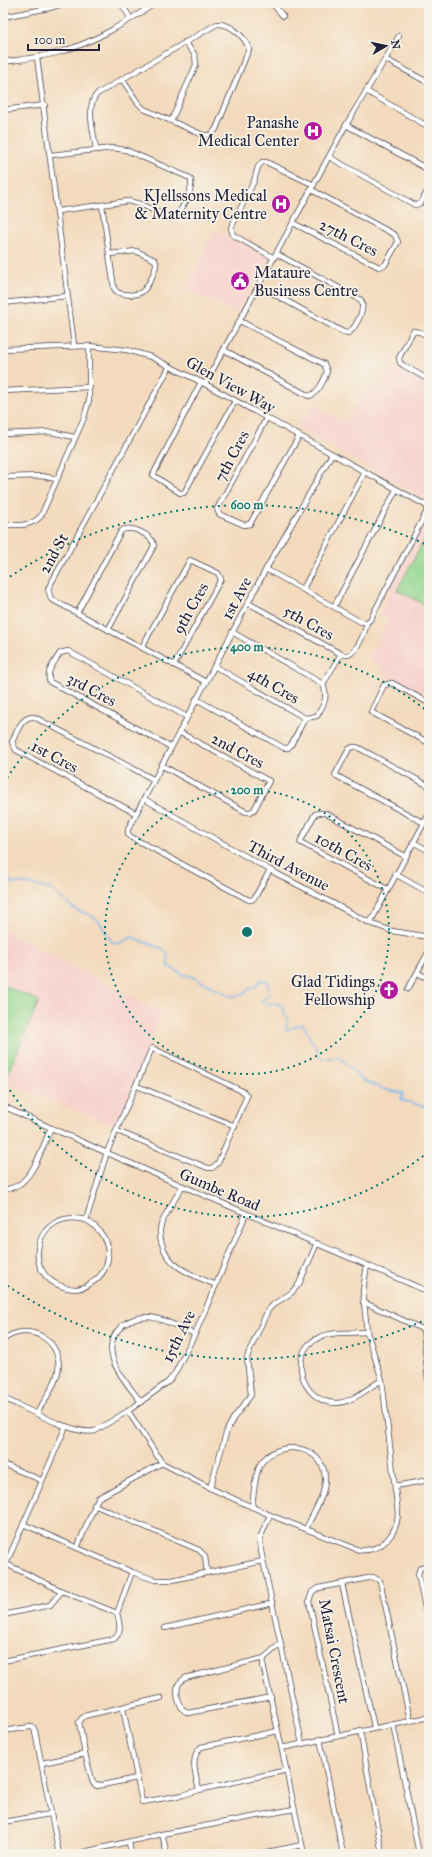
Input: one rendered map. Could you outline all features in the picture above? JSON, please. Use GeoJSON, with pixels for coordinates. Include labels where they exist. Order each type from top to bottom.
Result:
{"type":"FeatureCollection","features":[{"type":"Feature","properties":{"kind":"street"},"geometry":{"type":"LineString","coordinates":[[3,17],[66,3]]}},
{"type":"Feature","properties":{"kind":"street"},"geometry":{"type":"LineString","coordinates":[[121,3],[131,19]]}},
{"type":"Feature","properties":{"kind":"street"},"geometry":{"type":"LineString","coordinates":[[3,62],[64,51],[84,43],[131,19],[156,3]]}},
{"type":"Feature","properties":{"kind":"street"},"geometry":{"type":"LineString","coordinates":[[272,3],[283,16]]}},
{"type":"Feature","properties":{"kind":"street"},"geometry":{"type":"LineString","coordinates":[[96,149],[90,106],[92,99],[97,94],[122,79],[185,42],[212,25],[228,25],[248,45],[249,53],[213,133],[203,135],[144,109],[138,103],[122,79]]}},
{"type":"Feature","properties":{"kind":"street"},"geometry":{"type":"LineString","coordinates":[[235,401],[184,493],[180,493],[154,477],[153,473],[203,383],[224,350],[346,125],[398,36]]}},
{"type":"Feature","properties":{"kind":"street"},"geometry":{"type":"LineString","coordinates":[[171,121],[196,64],[195,55],[185,42]]}},
{"type":"Feature","properties":{"kind":"street"},"geometry":{"type":"LineString","coordinates":[[37,57],[51,155],[74,345]]}},
{"type":"Feature","properties":{"kind":"street"},"geometry":{"type":"LineString","coordinates":[[385,59],[429,83]]}},
{"type":"Feature","properties":{"kind":"street"},"geometry":{"type":"LineString","coordinates":[[366,91],[429,127]]}},
{"type":"Feature","properties":{"kind":"street"},"geometry":{"type":"LineString","coordinates":[[3,110],[44,105]]}},
{"type":"Feature","properties":{"kind":"street"},"geometry":{"type":"LineString","coordinates":[[346,125],[429,170]]}},
{"type":"Feature","properties":{"kind":"street"},"geometry":{"type":"LineString","coordinates":[[51,155],[96,149],[113,148],[126,150],[190,178],[192,182],[191,188],[178,215],[175,218],[170,218],[134,202],[58,210]]}},
{"type":"Feature","properties":{"kind":"street"},"geometry":{"type":"LineString","coordinates":[[329,157],[415,204],[421,203],[429,188]]}},
{"type":"Feature","properties":{"kind":"street"},"geometry":{"type":"LineString","coordinates":[[259,286],[343,332],[349,333],[353,328],[363,309],[361,300],[233,235],[231,232],[231,228],[254,181],[258,167],[262,162],[266,162],[314,185]]}},
{"type":"Feature","properties":{"kind":"street","name":"27th Cres"},"geometry":{"type":"LineString","coordinates":[[293,223],[379,267],[385,265],[398,242],[395,235],[312,190]]}},
{"type":"Feature","properties":{"kind":"street"},"geometry":{"type":"LineString","coordinates":[[102,205],[109,254],[115,291],[118,293],[136,294],[142,291],[151,278],[157,265],[155,260],[136,251],[109,254]]}},
{"type":"Feature","properties":{"kind":"street"},"geometry":{"type":"LineString","coordinates":[[3,303],[67,296]]}},
{"type":"Feature","properties":{"kind":"street"},"geometry":{"type":"LineString","coordinates":[[224,350],[309,396],[315,394],[326,375],[327,371],[324,364],[240,321]]}},
{"type":"Feature","properties":{"kind":"street"},"geometry":{"type":"LineString","coordinates":[[429,337],[420,332],[413,331],[399,358],[400,363],[429,380]]}},
{"type":"Feature","properties":{"kind":"street","name":"Glen View Way"},"geometry":{"type":"LineString","coordinates":[[3,349],[74,345],[127,350],[151,357],[203,383],[266,419],[429,507]]}},
{"type":"Feature","properties":{"kind":"street"},"geometry":{"type":"LineString","coordinates":[[3,525],[28,524],[36,522],[41,516],[86,412],[90,386],[88,346]]}},
{"type":"Feature","properties":{"kind":"street","name":"2nd St"},"geometry":{"type":"LineString","coordinates":[[170,366],[48,589],[51,599],[206,682]]}},
{"type":"Feature","properties":{"kind":"street"},"geometry":{"type":"LineString","coordinates":[[3,391],[90,386]]}},
{"type":"Feature","properties":{"kind":"street","name":"7th Cres"},"geometry":{"type":"LineString","coordinates":[[266,419],[217,509],[219,514],[244,525],[250,524],[299,436]]}},
{"type":"Feature","properties":{"kind":"street"},"geometry":{"type":"LineString","coordinates":[[3,434],[51,432],[74,437]]}},
{"type":"Feature","properties":{"kind":"street","name":"1st Ave"},"geometry":{"type":"LineString","coordinates":[[270,870],[255,897],[252,900],[249,900],[131,837],[128,834],[128,829],[153,779],[266,569],[332,454]]}},
{"type":"Feature","properties":{"kind":"street"},"geometry":{"type":"LineString","coordinates":[[303,589],[365,472]]}},
{"type":"Feature","properties":{"kind":"street"},"geometry":{"type":"LineString","coordinates":[[3,477],[42,476],[56,479]]}},
{"type":"Feature","properties":{"kind":"street"},"geometry":{"type":"LineString","coordinates":[[335,606],[396,490]]}},
{"type":"Feature","properties":{"kind":"street"},"geometry":{"type":"LineString","coordinates":[[341,654],[347,656],[352,654],[364,634],[369,621],[429,507]]}},
{"type":"Feature","properties":{"kind":"street"},"geometry":{"type":"LineString","coordinates":[[77,613],[121,531],[125,528],[131,528],[151,538],[154,542],[154,546],[108,630]]}},
{"type":"Feature","properties":{"kind":"street","name":"9th Cres"},"geometry":{"type":"LineString","coordinates":[[142,647],[190,560],[218,573],[221,579],[174,665]]}},
{"type":"Feature","properties":{"kind":"street"},"geometry":{"type":"LineString","coordinates":[[266,569],[335,606],[361,622],[369,621]]}},
{"type":"Feature","properties":{"kind":"street","name":"5th Cres"},"geometry":{"type":"LineString","coordinates":[[248,603],[341,654],[323,684]]}},
{"type":"Feature","properties":{"kind":"street"},"geometry":{"type":"LineString","coordinates":[[232,632],[323,684],[327,694],[326,699],[317,716],[305,718]]}},
{"type":"Feature","properties":{"kind":"street","name":"3rd Cres"},"geometry":{"type":"LineString","coordinates":[[171,747],[50,682],[48,678],[49,673],[60,653],[68,651],[187,717]]}},
{"type":"Feature","properties":{"kind":"street","name":"4th Cres"},"geometry":{"type":"LineString","coordinates":[[196,700],[284,748],[288,748],[291,745],[305,718],[214,666]]}},
{"type":"Feature","properties":{"kind":"street"},"geometry":{"type":"LineString","coordinates":[[429,703],[392,683],[387,683],[384,685],[371,712],[429,743]]}},
{"type":"Feature","properties":{"kind":"street","name":"1st Cres"},"geometry":{"type":"LineString","coordinates":[[135,813],[16,750],[12,742],[25,718],[29,716],[34,717],[153,779]]}},
{"type":"Feature","properties":{"kind":"street","name":"2nd Cres"},"geometry":{"type":"LineString","coordinates":[[161,765],[246,812],[254,810],[269,781],[179,732]]}},
{"type":"Feature","properties":{"kind":"street"},"geometry":{"type":"LineString","coordinates":[[424,823],[335,775],[349,749],[357,747],[429,786]]}},
{"type":"Feature","properties":{"kind":"street","name":"Third Avenue"},"geometry":{"type":"LineString","coordinates":[[144,799],[270,870],[370,923],[392,931],[429,937]]}},
{"type":"Feature","properties":{"kind":"street","name":"10th Cres"},"geometry":{"type":"LineString","coordinates":[[387,889],[300,842],[311,821],[315,814],[320,812],[405,856]]}},
{"type":"Feature","properties":{"kind":"street"},"geometry":{"type":"LineString","coordinates":[[370,923],[395,874],[429,814]]}},
{"type":"Feature","properties":{"kind":"street"},"geometry":{"type":"LineString","coordinates":[[413,842],[429,851]]}},
{"type":"Feature","properties":{"kind":"street"},"geometry":{"type":"LineString","coordinates":[[395,874],[429,893]]}},
{"type":"Feature","properties":{"kind":"street"},"geometry":{"type":"LineString","coordinates":[[408,989],[429,951]]}},
{"type":"Feature","properties":{"kind":"street"},"geometry":{"type":"LineString","coordinates":[[418,973],[429,979]]}},
{"type":"Feature","properties":{"kind":"street"},"geometry":{"type":"LineString","coordinates":[[86,1220],[107,1152],[137,1086],[152,1048],[246,1093],[247,1100],[218,1163],[212,1168],[208,1168],[117,1131]]}},
{"type":"Feature","properties":{"kind":"street"},"geometry":{"type":"LineString","coordinates":[[137,1086],[235,1126]]}},
{"type":"Feature","properties":{"kind":"street","name":"Gumbe Road"},"geometry":{"type":"LineString","coordinates":[[3,1106],[182,1187],[317,1243],[429,1292]]}},
{"type":"Feature","properties":{"kind":"street"},"geometry":{"type":"LineString","coordinates":[[3,1190],[21,1183],[33,1169],[51,1128]]}},
{"type":"Feature","properties":{"kind":"street"},"geometry":{"type":"LineString","coordinates":[[182,1187],[161,1226],[160,1240],[164,1252],[171,1262],[177,1267],[216,1285]]}},
{"type":"Feature","properties":{"kind":"street","name":"15th Ave"},"geometry":{"type":"LineString","coordinates":[[3,1398],[66,1426],[90,1432],[95,1431],[128,1411],[168,1382],[175,1373],[195,1334],[246,1214]]}},
{"type":"Feature","properties":{"kind":"street"},"geometry":{"type":"LineString","coordinates":[[68,1218],[86,1220],[98,1228],[106,1239],[108,1248],[106,1266],[95,1281],[87,1286],[69,1289],[52,1282],[40,1267],[38,1249],[40,1240],[51,1225],[59,1220],[68,1218]]}},
{"type":"Feature","properties":{"kind":"street"},"geometry":{"type":"LineString","coordinates":[[210,1488],[227,1430],[250,1395],[247,1358],[249,1352],[268,1310],[274,1304],[291,1293],[299,1284],[317,1243]]}},
{"type":"Feature","properties":{"kind":"street"},"geometry":{"type":"LineString","coordinates":[[128,1411],[162,1463],[210,1488],[270,1515],[360,1550],[371,1550],[378,1547],[395,1530],[398,1522],[382,1380],[367,1332],[363,1302],[364,1280],[367,1265]]}},
{"type":"Feature","properties":{"kind":"street"},"geometry":{"type":"LineString","coordinates":[[363,1302],[429,1332]]}},
{"type":"Feature","properties":{"kind":"street"},"geometry":{"type":"LineString","coordinates":[[141,1402],[120,1374],[114,1363],[111,1346],[116,1333],[124,1324],[131,1320],[150,1317],[195,1334]]}},
{"type":"Feature","properties":{"kind":"street"},"geometry":{"type":"LineString","coordinates":[[423,1329],[429,1390]]}},
{"type":"Feature","properties":{"kind":"street"},"geometry":{"type":"LineString","coordinates":[[3,1340],[13,1334],[31,1332],[47,1340],[55,1351],[58,1360],[56,1379],[37,1413]]}},
{"type":"Feature","properties":{"kind":"street"},"geometry":{"type":"LineString","coordinates":[[367,1332],[326,1335],[317,1338],[312,1342],[302,1356],[302,1374],[304,1382],[315,1397],[323,1401],[336,1403],[350,1399],[382,1380]]}},
{"type":"Feature","properties":{"kind":"street"},"geometry":{"type":"LineString","coordinates":[[66,1426],[5,1565],[62,1591],[117,1613]]}},
{"type":"Feature","properties":{"kind":"street"},"geometry":{"type":"LineString","coordinates":[[252,1507],[256,1476],[260,1465],[267,1456],[277,1450],[288,1447],[299,1448],[310,1452],[318,1460],[324,1470],[325,1478],[324,1489],[306,1529]]}},
{"type":"Feature","properties":{"kind":"street"},"geometry":{"type":"LineString","coordinates":[[77,1548],[96,1500],[162,1463]]}},
{"type":"Feature","properties":{"kind":"street"},"geometry":{"type":"LineString","coordinates":[[3,1464],[41,1480]]}},
{"type":"Feature","properties":{"kind":"street"},"geometry":{"type":"LineString","coordinates":[[395,1486],[429,1480]]}},
{"type":"Feature","properties":{"kind":"street"},"geometry":{"type":"LineString","coordinates":[[94,1505],[199,1550],[205,1556],[207,1573]]}},
{"type":"Feature","properties":{"kind":"street"},"geometry":{"type":"LineString","coordinates":[[270,1515],[260,1538],[263,1561],[302,1744]]}},
{"type":"Feature","properties":{"kind":"street"},"geometry":{"type":"LineString","coordinates":[[23,1524],[132,1572],[160,1581],[263,1561]]}},
{"type":"Feature","properties":{"kind":"street"},"geometry":{"type":"LineString","coordinates":[[429,1564],[420,1568],[418,1574],[429,1627]]}},
{"type":"Feature","properties":{"kind":"street"},"geometry":{"type":"LineString","coordinates":[[3,1661],[114,1639],[119,1634],[120,1630],[117,1613],[132,1572]]}},
{"type":"Feature","properties":{"kind":"street","name":"Matsai Crescent"},"geometry":{"type":"LineString","coordinates":[[338,1736],[309,1601],[310,1596],[316,1589],[373,1577],[378,1578],[382,1584],[410,1720]]}},
{"type":"Feature","properties":{"kind":"street"},"geometry":{"type":"LineString","coordinates":[[342,1584],[374,1727]]}},
{"type":"Feature","properties":{"kind":"street"},"geometry":{"type":"LineString","coordinates":[[3,1615],[50,1605],[62,1591]]}},
{"type":"Feature","properties":{"kind":"street"},"geometry":{"type":"LineString","coordinates":[[165,1628],[272,1604]]}},
{"type":"Feature","properties":{"kind":"street"},"geometry":{"type":"LineString","coordinates":[[271,1696],[188,1713],[181,1708],[177,1696],[177,1687],[178,1683],[185,1678],[264,1658],[281,1644]]}},
{"type":"Feature","properties":{"kind":"street"},"geometry":{"type":"LineString","coordinates":[[264,1658],[262,1665],[271,1696],[304,1854]]}},
{"type":"Feature","properties":{"kind":"street"},"geometry":{"type":"LineString","coordinates":[[137,1778],[96,1786],[90,1777],[84,1754],[79,1722],[84,1716],[162,1698]]}},
{"type":"Feature","properties":{"kind":"street"},"geometry":{"type":"LineString","coordinates":[[123,1708],[142,1802],[183,1795],[287,1770]]}},
{"type":"Feature","properties":{"kind":"street"},"geometry":{"type":"LineString","coordinates":[[282,1748],[429,1716]]}},
{"type":"Feature","properties":{"kind":"street"},"geometry":{"type":"LineString","coordinates":[[393,1724],[419,1854]]}},
{"type":"Feature","properties":{"kind":"street"},"geometry":{"type":"LineString","coordinates":[[3,1731],[33,1727],[42,1764],[50,1814],[59,1854]]}},
{"type":"Feature","properties":{"kind":"street"},"geometry":{"type":"LineString","coordinates":[[199,1790],[194,1764],[196,1754],[201,1747],[278,1730]]}},
{"type":"Feature","properties":{"kind":"street"},"geometry":{"type":"LineString","coordinates":[[360,1730],[382,1854]]}},
{"type":"Feature","properties":{"kind":"street"},"geometry":{"type":"LineString","coordinates":[[320,1739],[343,1854]]}},
{"type":"Feature","properties":{"kind":"street"},"geometry":{"type":"LineString","coordinates":[[42,1764],[84,1754]]}},
{"type":"Feature","properties":{"kind":"street"},"geometry":{"type":"LineString","coordinates":[[75,1854],[162,1834],[294,1809]]}},
{"type":"Feature","properties":{"kind":"street"},"geometry":{"type":"LineString","coordinates":[[3,1822],[50,1814]]}},
{"type":"Feature","properties":{"kind":"street"},"geometry":{"type":"LineString","coordinates":[[162,1834],[167,1854]]}},
{"type":"Feature","properties":{"kind":"street"},"geometry":{"type":"LineString","coordinates":[[129,1842],[131,1854]]}},
{"type":"Feature","properties":{"kind":"street"},"geometry":{"type":"LineString","coordinates":[[258,1854],[302,1845]]}},
{"type":"Feature","properties":{"kind":"shaded area"},"geometry":{"type":"Polygon","coordinates":[[[214,230],[269,257],[237,314],[186,288],[214,230]]]}},
{"type":"Feature","properties":{"kind":"shaded area"},"geometry":{"type":"Polygon","coordinates":[[[394,368],[429,386],[429,499],[426,500],[298,428],[311,404],[346,422],[367,387],[378,392],[394,368]]]}},
{"type":"Feature","properties":{"kind":"shaded area"},"geometry":{"type":"Polygon","coordinates":[[[428,516],[429,696],[385,675],[383,667],[368,659],[388,620],[378,614],[428,516]]]}},
{"type":"Feature","properties":{"kind":"shaded area"},"geometry":{"type":"Polygon","coordinates":[[[3,930],[163,1013],[116,1126],[3,1082],[3,930]]]}},
{"type":"Feature","properties":{"kind":"green space"},"geometry":{"type":"Polygon","coordinates":[[[429,531],[429,607],[397,590],[429,531]]]}},
{"type":"Feature","properties":{"kind":"green space"},"geometry":{"type":"Polygon","coordinates":[[[3,985],[39,1001],[6,1078],[3,1076],[3,985]]]}},
{"type":"Feature","properties":{"kind":"waterway"},"geometry":{"type":"LineString","coordinates":[[3,871],[12,884],[24,883],[50,889],[77,911],[89,914],[98,920],[112,942],[119,944],[132,937],[163,949],[168,954],[168,966],[230,996],[242,995],[249,989],[255,988],[261,980],[267,981],[269,994],[261,1001],[270,1004],[277,1003],[284,1008],[284,1014],[288,1018],[286,1030],[303,1024],[322,1059],[340,1057],[362,1080],[386,1090],[403,1093],[401,1099],[429,1108]]}},
{"type":"Feature","properties":{"kind":"place","name":"Panashe Medical Center"},"geometry":{"type":"Point","coordinates":[313,131]}},
{"type":"Feature","properties":{"kind":"place","name":"KJellssons Medical & Maternity Centre"},"geometry":{"type":"Point","coordinates":[281,204]}},
{"type":"Feature","properties":{"kind":"place","name":"Mataure Business Centre"},"geometry":{"type":"Point","coordinates":[240,281]}},
{"type":"Feature","properties":{"kind":"place","name":"Glad Tidings Fellowship"},"geometry":{"type":"Point","coordinates":[389,990]}}]}
